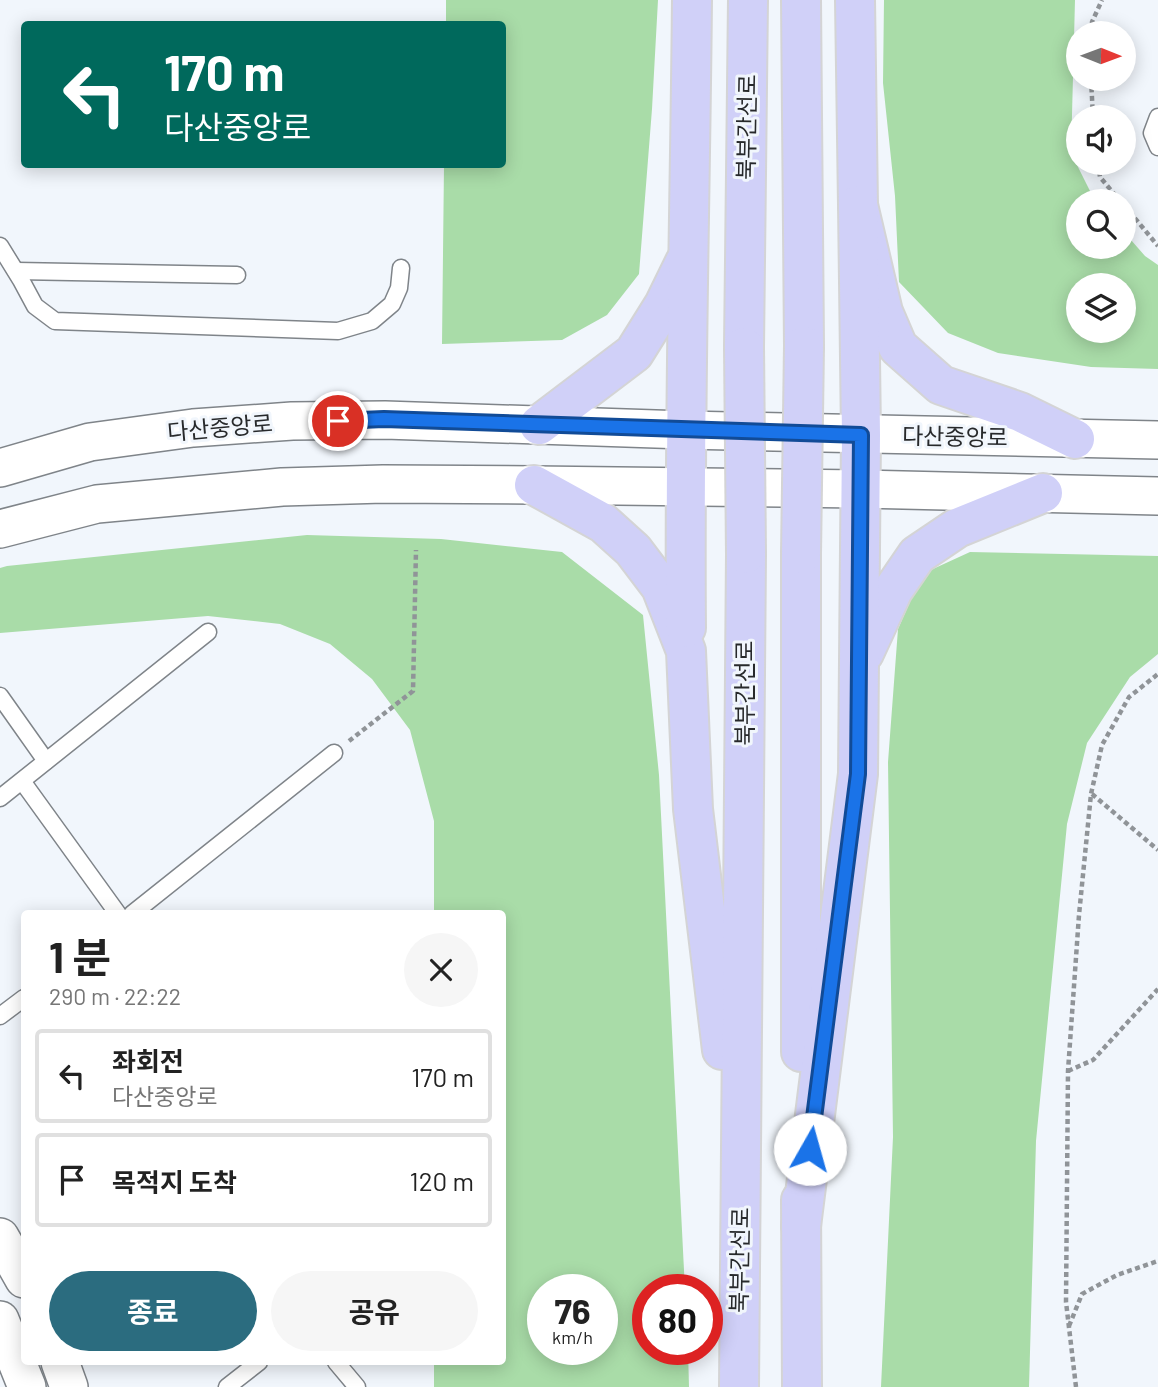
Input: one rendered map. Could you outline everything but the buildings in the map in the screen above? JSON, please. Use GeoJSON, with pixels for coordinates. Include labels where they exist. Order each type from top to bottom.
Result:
{"type":"FeatureCollection","features":[{"type":"Feature","properties":{"kind":"highway"},"geometry":{"type":"LineString","coordinates":[[692,0],[684,487],[686,651],[693,809],[741,1209]]}},
{"type":"Feature","properties":{"kind":"highway","name":"북부간선로"},"geometry":{"type":"LineString","coordinates":[[739,1387],[748,0]]}},
{"type":"Feature","properties":{"kind":"highway"},"geometry":{"type":"LineString","coordinates":[[801,0],[804,346],[801,555],[802,1387]]}},
{"type":"Feature","properties":{"kind":"highway"},"geometry":{"type":"LineString","coordinates":[[801,1227],[858,774],[861,435],[855,0]]}},
{"type":"Feature","properties":{"kind":"highway"},"geometry":{"type":"LineString","coordinates":[[858,205],[883,312],[898,347],[941,385],[1020,412],[1075,439]]}},
{"type":"Feature","properties":{"kind":"highway"},"geometry":{"type":"LineString","coordinates":[[539,425],[634,353],[664,305],[689,254]]}},
{"type":"Feature","properties":{"kind":"highway"},"geometry":{"type":"LineString","coordinates":[[534,485],[603,523],[633,550],[661,587],[686,651]]}},
{"type":"Feature","properties":{"kind":"highway"},"geometry":{"type":"LineString","coordinates":[[858,664],[892,590],[917,555],[957,528],[1043,493]]}},
{"type":"Feature","properties":{"kind":"street","name":"다산중앙로"},"geometry":{"type":"LineString","coordinates":[[0,468],[90,442],[193,428],[292,421],[384,419],[861,435],[1158,440]]}},
{"type":"Feature","properties":{"kind":"street"},"geometry":{"type":"LineString","coordinates":[[0,528],[97,504],[282,487],[383,484],[861,489],[1158,496]]}},
{"type":"Feature","properties":{"kind":"street"},"geometry":{"type":"LineString","coordinates":[[0,1237],[21,1274]]}},
{"type":"Feature","properties":{"kind":"street"},"geometry":{"type":"LineString","coordinates":[[0,1320],[27,1387]]}},
{"type":"Feature","properties":{"kind":"street"},"geometry":{"type":"LineString","coordinates":[[61,1365],[69,1387]]}},
{"type":"Feature","properties":{"kind":"lane"},"geometry":{"type":"LineString","coordinates":[[1158,117],[1152,133],[1158,147]]}},
{"type":"Feature","properties":{"kind":"lane"},"geometry":{"type":"LineString","coordinates":[[0,246],[35,306],[55,321],[338,331],[372,321],[392,304],[399,288],[401,268]]}},
{"type":"Feature","properties":{"kind":"lane"},"geometry":{"type":"LineString","coordinates":[[16,271],[237,275]]}},
{"type":"Feature","properties":{"kind":"lane"},"geometry":{"type":"LineString","coordinates":[[0,798],[208,632]]}},
{"type":"Feature","properties":{"kind":"lane"},"geometry":{"type":"LineString","coordinates":[[0,696],[46,761]]}},
{"type":"Feature","properties":{"kind":"lane"},"geometry":{"type":"LineString","coordinates":[[137,910],[334,753]]}},
{"type":"Feature","properties":{"kind":"lane"},"geometry":{"type":"LineString","coordinates":[[22,781],[115,910]]}},
{"type":"Feature","properties":{"kind":"lane"},"geometry":{"type":"LineString","coordinates":[[0,1016],[21,1000]]}},
{"type":"Feature","properties":{"kind":"lane"},"geometry":{"type":"LineString","coordinates":[[227,1387],[255,1365]]}},
{"type":"Feature","properties":{"kind":"lane"},"geometry":{"type":"LineString","coordinates":[[339,1365],[357,1387]]}},
{"type":"Feature","properties":{"kind":"path"},"geometry":{"type":"LineString","coordinates":[[1092,21],[1102,0]]}},
{"type":"Feature","properties":{"kind":"path"},"geometry":{"type":"LineString","coordinates":[[1100,175],[1110,189]]}},
{"type":"Feature","properties":{"kind":"path"},"geometry":{"type":"LineString","coordinates":[[1136,219],[1158,246]]}},
{"type":"Feature","properties":{"kind":"path"},"geometry":{"type":"LineString","coordinates":[[334,753],[413,691],[416,550]]}},
{"type":"Feature","properties":{"kind":"path"},"geometry":{"type":"LineString","coordinates":[[1076,1387],[1066,1302],[1068,1070],[1091,794],[1102,745],[1129,697],[1158,674]]}},
{"type":"Feature","properties":{"kind":"path"},"geometry":{"type":"LineString","coordinates":[[1091,794],[1158,850]]}},
{"type":"Feature","properties":{"kind":"path"},"geometry":{"type":"LineString","coordinates":[[1068,1070],[1093,1060],[1158,989]]}},
{"type":"Feature","properties":{"kind":"path"},"geometry":{"type":"LineString","coordinates":[[1069,1327],[1082,1294],[1117,1275],[1158,1261]]}},
{"type":"Feature","properties":{"kind":"green space"},"geometry":{"type":"Polygon","coordinates":[[[446,0],[658,0],[639,274],[607,315],[562,340],[442,344],[444,168],[506,168],[506,21],[446,21],[446,0]]]}},
{"type":"Feature","properties":{"kind":"green space"},"geometry":{"type":"Polygon","coordinates":[[[884,0],[1075,0],[1074,21],[1066,21],[1066,91],[1073,91],[1072,105],[1066,105],[1066,175],[1082,175],[1089,189],[1066,189],[1066,259],[1136,259],[1136,246],[1158,265],[1158,369],[1091,367],[998,353],[948,333],[899,282],[895,196],[883,83],[884,0]]]}},
{"type":"Feature","properties":{"kind":"green space"},"geometry":{"type":"Polygon","coordinates":[[[307,535],[441,539],[562,552],[643,615],[659,775],[684,1274],[632,1274],[632,1365],[688,1365],[689,1387],[434,1387],[434,1365],[506,1365],[506,910],[434,910],[434,821],[410,730],[372,679],[330,644],[280,624],[208,616],[0,633],[0,568],[307,535]]]}},
{"type":"Feature","properties":{"kind":"green space"},"geometry":{"type":"Polygon","coordinates":[[[970,552],[1158,556],[1158,654],[1130,677],[1087,743],[1067,824],[1036,1141],[1029,1387],[881,1387],[893,1137],[888,762],[898,629],[922,574],[970,552]]]}},
{"type":"Feature","properties":{"kind":"route"},"geometry":{"type":"LineString","coordinates":[[338,421],[384,419],[861,435],[858,774],[810,1149]]}}]}
